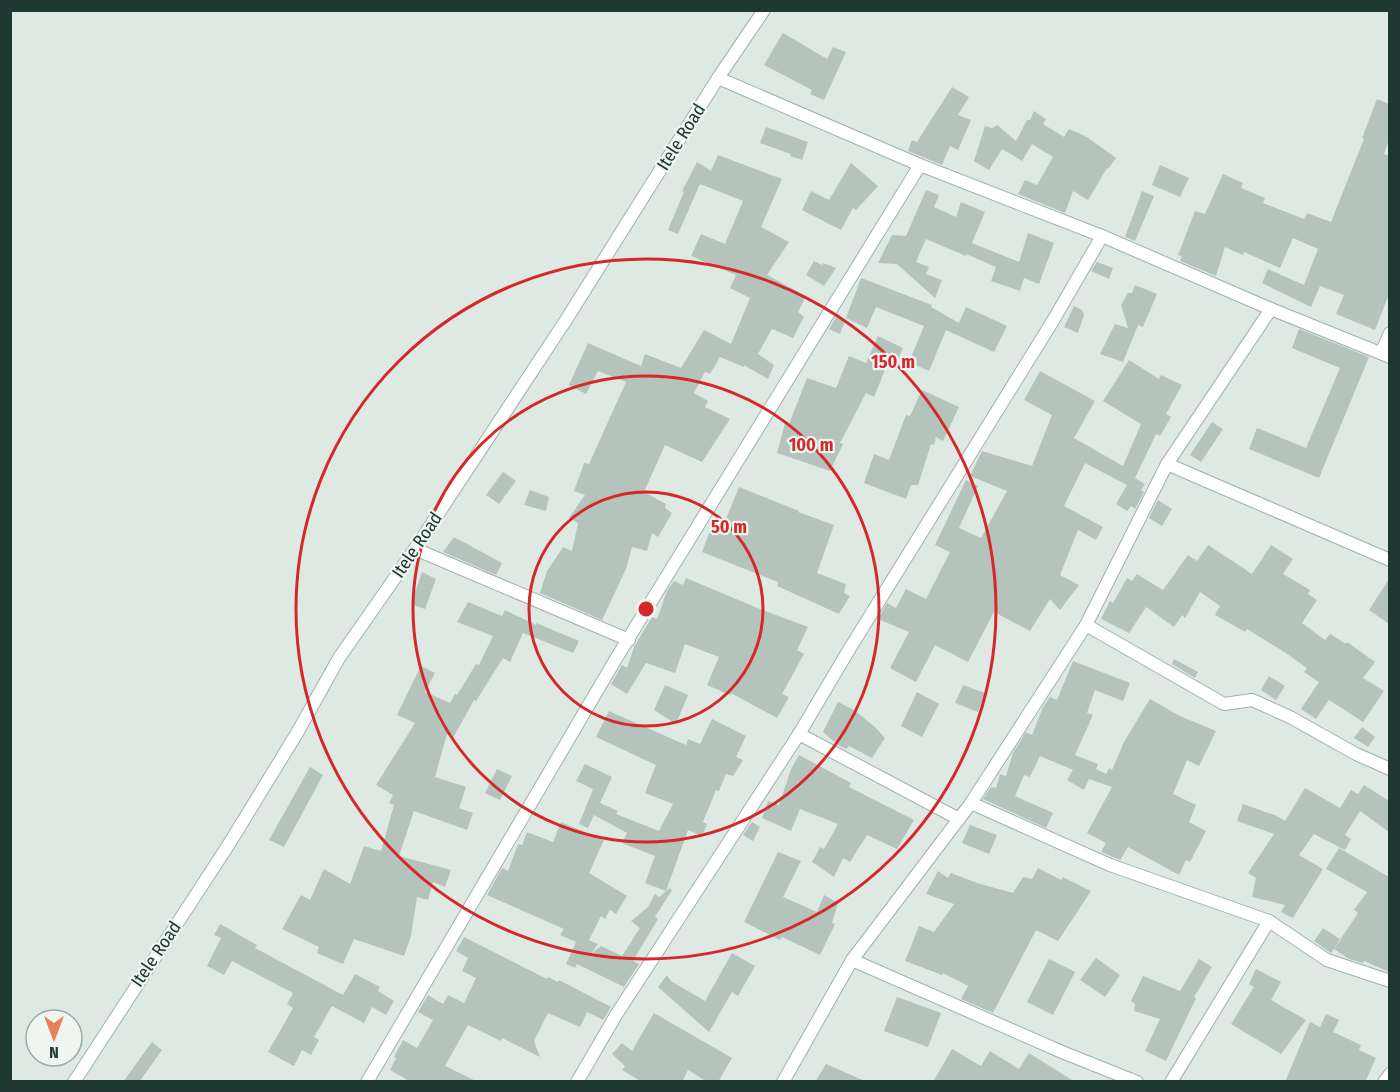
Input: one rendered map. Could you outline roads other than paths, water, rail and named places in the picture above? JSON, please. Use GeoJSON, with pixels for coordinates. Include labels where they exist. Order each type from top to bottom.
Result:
{"type":"FeatureCollection","features":[{"type":"Feature","properties":{"kind":"street","name":"Itele Road"},"geometry":{"type":"LineString","coordinates":[[74,1082],[229,844],[339,658],[415,549],[560,330],[718,78],[764,10]]}},
{"type":"Feature","properties":{"kind":"street"},"geometry":{"type":"LineString","coordinates":[[718,78],[920,165],[1102,236],[1385,355],[1389,333]]}},
{"type":"Feature","properties":{"kind":"street"},"geometry":{"type":"LineString","coordinates":[[367,1082],[628,640],[920,165]]}},
{"type":"Feature","properties":{"kind":"street"},"geometry":{"type":"LineString","coordinates":[[577,1082],[616,1015],[799,734],[1054,319],[1102,236]]}},
{"type":"Feature","properties":{"kind":"street"},"geometry":{"type":"LineString","coordinates":[[783,1082],[852,960],[971,803],[1086,625],[1167,464],[1271,309]]}},
{"type":"Feature","properties":{"kind":"street"},"geometry":{"type":"LineString","coordinates":[[1167,464],[1389,560]]}},
{"type":"Feature","properties":{"kind":"street"},"geometry":{"type":"LineString","coordinates":[[415,549],[628,640]]}},
{"type":"Feature","properties":{"kind":"street"},"geometry":{"type":"LineString","coordinates":[[1086,625],[1224,704],[1252,700],[1290,717],[1356,754],[1389,769]]}},
{"type":"Feature","properties":{"kind":"street"},"geometry":{"type":"LineString","coordinates":[[799,734],[959,819]]}},
{"type":"Feature","properties":{"kind":"street"},"geometry":{"type":"LineString","coordinates":[[971,803],[1110,865],[1269,921],[1327,960],[1389,981]]}},
{"type":"Feature","properties":{"kind":"street"},"geometry":{"type":"LineString","coordinates":[[1171,1082],[1269,921]]}},
{"type":"Feature","properties":{"kind":"street"},"geometry":{"type":"LineString","coordinates":[[852,960],[1062,1052],[1137,1082]]}},
{"type":"Feature","properties":{"kind":"street"},"geometry":{"type":"LineString","coordinates":[[1384,1082],[1389,1074]]}}]}
